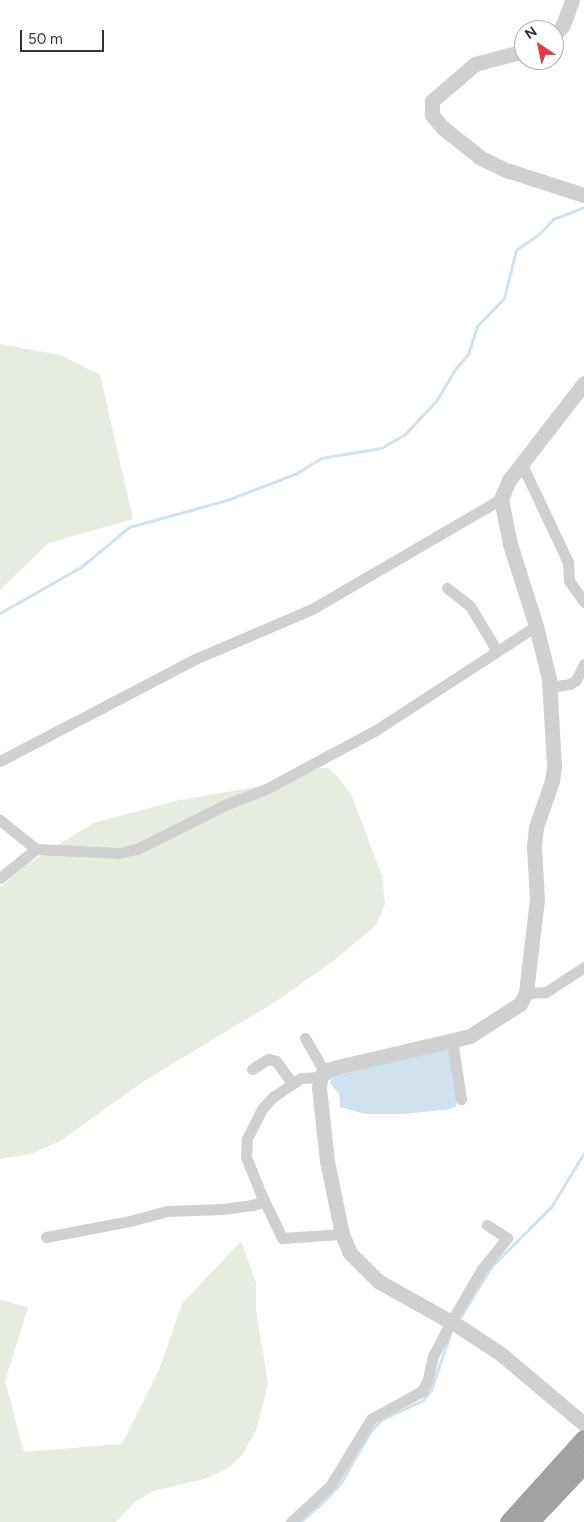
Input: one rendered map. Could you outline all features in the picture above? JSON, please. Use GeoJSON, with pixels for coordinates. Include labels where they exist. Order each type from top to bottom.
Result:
{"type":"FeatureCollection","features":[{"type":"Feature","properties":{"kind":"highway"},"geometry":{"type":"LineString","coordinates":[[509,1522],[584,1439]]}},
{"type":"Feature","properties":{"kind":"highway"},"geometry":{"type":"LineString","coordinates":[[529,1522],[584,1464]]}},
{"type":"Feature","properties":{"kind":"street"},"geometry":{"type":"LineString","coordinates":[[564,20],[572,0]]}},
{"type":"Feature","properties":{"kind":"street"},"geometry":{"type":"LineString","coordinates":[[514,53],[475,64],[432,101],[432,115],[443,128],[481,158],[506,170],[584,195]]}},
{"type":"Feature","properties":{"kind":"street"},"geometry":{"type":"LineString","coordinates":[[342,1234],[282,1238],[246,1157],[247,1139],[262,1109],[273,1097],[301,1078],[323,1075],[338,1066],[470,1036],[520,1004],[526,993],[537,899],[534,847],[536,827],[552,782],[554,768],[550,687],[536,626],[510,544],[501,499],[504,488],[584,383]]}},
{"type":"Feature","properties":{"kind":"street"},"geometry":{"type":"LineString","coordinates":[[520,466],[568,562],[569,581],[584,602]]}},
{"type":"Feature","properties":{"kind":"street"},"geometry":{"type":"LineString","coordinates":[[0,761],[196,658],[312,609],[501,499]]}},
{"type":"Feature","properties":{"kind":"street"},"geometry":{"type":"LineString","coordinates":[[447,588],[470,606],[497,651]]}},
{"type":"Feature","properties":{"kind":"street"},"geometry":{"type":"LineString","coordinates":[[0,820],[36,849],[119,853],[137,849],[227,804],[266,789],[376,730],[536,626]]}},
{"type":"Feature","properties":{"kind":"street"},"geometry":{"type":"LineString","coordinates":[[550,687],[570,684],[576,680],[584,664]]}},
{"type":"Feature","properties":{"kind":"street"},"geometry":{"type":"LineString","coordinates":[[0,878],[36,849]]}},
{"type":"Feature","properties":{"kind":"street"},"geometry":{"type":"LineString","coordinates":[[526,993],[546,992],[584,967]]}},
{"type":"Feature","properties":{"kind":"street"},"geometry":{"type":"LineString","coordinates":[[305,1038],[323,1075],[319,1088],[327,1161],[342,1234],[350,1254],[378,1282],[451,1322],[502,1354],[584,1424]]}},
{"type":"Feature","properties":{"kind":"street"},"geometry":{"type":"LineString","coordinates":[[452,1040],[462,1099]]}},
{"type":"Feature","properties":{"kind":"street"},"geometry":{"type":"LineString","coordinates":[[252,1069],[268,1059],[276,1061],[292,1084]]}},
{"type":"Feature","properties":{"kind":"street"},"geometry":{"type":"LineString","coordinates":[[46,1237],[130,1221],[167,1211],[223,1209],[253,1204],[264,1200]]}},
{"type":"Feature","properties":{"kind":"street"},"geometry":{"type":"LineString","coordinates":[[290,1522],[330,1486],[371,1418],[422,1391],[428,1379],[433,1356],[451,1322],[482,1269],[507,1238],[487,1225]]}},
{"type":"Feature","properties":{"kind":"shaded area"},"geometry":{"type":"Polygon","coordinates":[[[0,344],[61,355],[100,375],[133,519],[49,543],[0,590],[0,344]]]}},
{"type":"Feature","properties":{"kind":"shaded area"},"geometry":{"type":"Polygon","coordinates":[[[312,768],[328,768],[351,794],[382,876],[385,904],[376,925],[332,962],[275,1002],[144,1081],[60,1141],[31,1154],[0,1159],[0,887],[28,864],[93,823],[180,800],[262,786],[312,768]]]}},
{"type":"Feature","properties":{"kind":"shaded area"},"geometry":{"type":"Polygon","coordinates":[[[241,1241],[256,1283],[256,1310],[268,1383],[257,1428],[243,1454],[227,1469],[204,1479],[153,1491],[134,1503],[116,1522],[0,1522],[0,1299],[28,1308],[5,1381],[24,1452],[122,1444],[159,1370],[182,1304],[241,1241]]]}},
{"type":"Feature","properties":{"kind":"water"},"geometry":{"type":"Polygon","coordinates":[[[449,1047],[458,1095],[456,1106],[451,1109],[404,1114],[365,1114],[340,1107],[339,1094],[330,1083],[332,1077],[449,1047]]]}},
{"type":"Feature","properties":{"kind":"waterway"},"geometry":{"type":"LineString","coordinates":[[0,613],[81,567],[129,527],[227,500],[297,473],[321,458],[381,448],[405,434],[436,401],[455,369],[468,354],[477,326],[504,298],[516,250],[540,233],[553,219],[584,207]]}},
{"type":"Feature","properties":{"kind":"waterway"},"geometry":{"type":"LineString","coordinates":[[461,1316],[491,1267],[551,1207],[584,1153]]}},
{"type":"Feature","properties":{"kind":"waterway"},"geometry":{"type":"LineString","coordinates":[[300,1522],[340,1484],[370,1432],[381,1420],[423,1400],[431,1390],[450,1334]]}}]}
